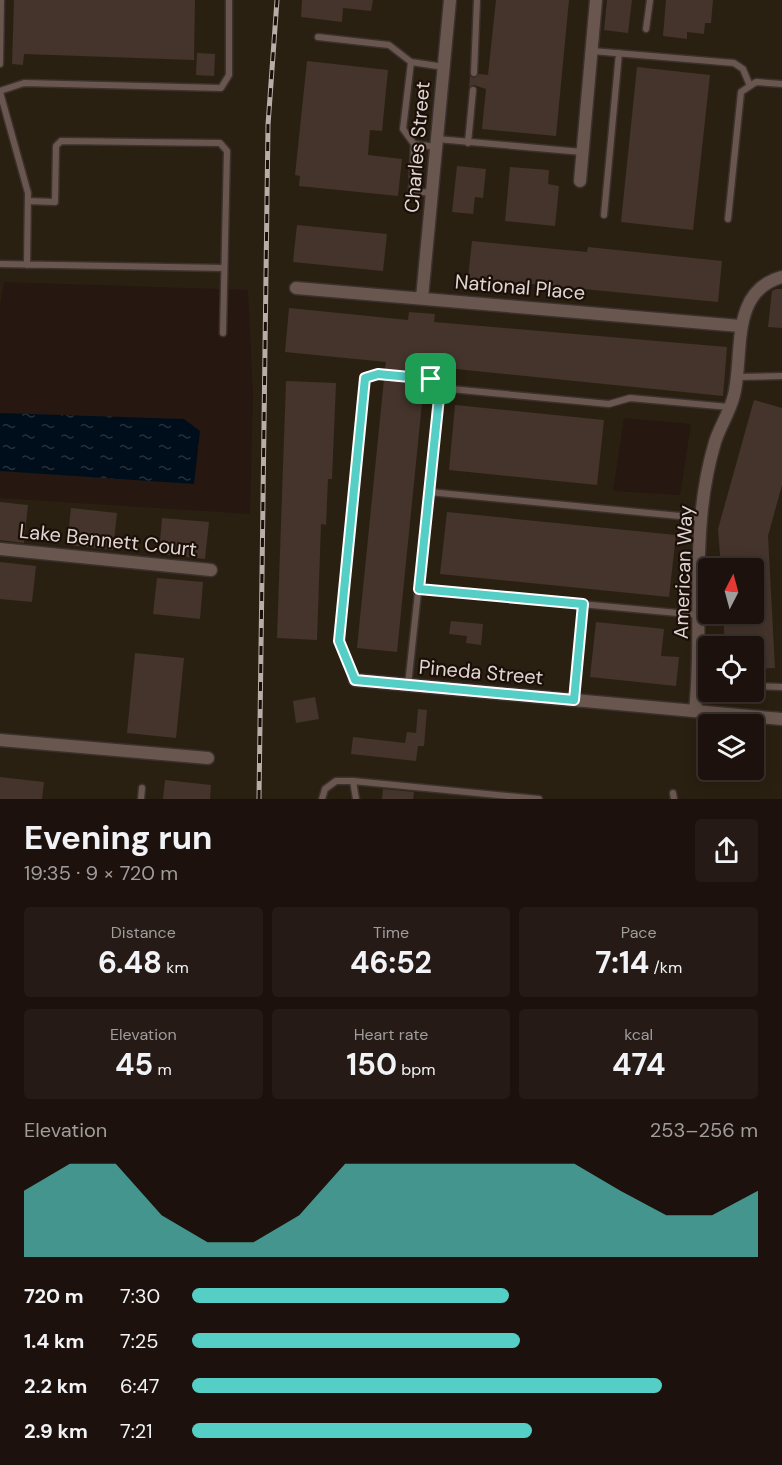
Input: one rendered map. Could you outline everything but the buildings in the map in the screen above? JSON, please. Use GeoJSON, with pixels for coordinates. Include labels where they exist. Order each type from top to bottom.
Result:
{"type":"FeatureCollection","features":[{"type":"Feature","properties":{"kind":"street","name":"Charles Street"},"geometry":{"type":"LineString","coordinates":[[422,298],[450,0]]}},
{"type":"Feature","properties":{"kind":"street"},"geometry":{"type":"LineString","coordinates":[[579,181],[596,0]]}},
{"type":"Feature","properties":{"kind":"street","name":"American Way"},"geometry":{"type":"LineString","coordinates":[[700,558],[700,518],[715,442],[729,407],[736,377],[740,326],[745,311],[760,289],[771,280],[782,277]]}},
{"type":"Feature","properties":{"kind":"street","name":"National Place"},"geometry":{"type":"LineString","coordinates":[[296,288],[740,326]]}},
{"type":"Feature","properties":{"kind":"street","name":"Lake Bennett Court"},"geometry":{"type":"LineString","coordinates":[[0,549],[211,570]]}},
{"type":"Feature","properties":{"kind":"street","name":"Pineda Street"},"geometry":{"type":"LineString","coordinates":[[355,680],[782,719]]}},
{"type":"Feature","properties":{"kind":"street","name":"American Way"},"geometry":{"type":"LineString","coordinates":[[695,711],[698,700]]}},
{"type":"Feature","properties":{"kind":"street"},"geometry":{"type":"LineString","coordinates":[[0,740],[208,758]]}},
{"type":"Feature","properties":{"kind":"lane"},"geometry":{"type":"LineString","coordinates":[[0,64],[1,0]]}},
{"type":"Feature","properties":{"kind":"lane"},"geometry":{"type":"LineString","coordinates":[[27,265],[28,201],[0,92],[24,84],[221,88],[230,75],[229,0]]}},
{"type":"Feature","properties":{"kind":"lane"},"geometry":{"type":"LineString","coordinates":[[474,73],[477,0]]}},
{"type":"Feature","properties":{"kind":"lane"},"geometry":{"type":"LineString","coordinates":[[646,29],[650,0]]}},
{"type":"Feature","properties":{"kind":"lane"},"geometry":{"type":"LineString","coordinates":[[318,37],[389,45],[411,62],[444,67]]}},
{"type":"Feature","properties":{"kind":"lane"},"geometry":{"type":"LineString","coordinates":[[592,51],[734,63],[743,69],[750,86]]}},
{"type":"Feature","properties":{"kind":"lane"},"geometry":{"type":"LineString","coordinates":[[604,215],[619,53]]}},
{"type":"Feature","properties":{"kind":"lane"},"geometry":{"type":"LineString","coordinates":[[411,62],[403,129],[414,144],[412,191],[433,193]]}},
{"type":"Feature","properties":{"kind":"lane"},"geometry":{"type":"LineString","coordinates":[[728,219],[741,92],[756,82],[782,84]]}},
{"type":"Feature","properties":{"kind":"lane"},"geometry":{"type":"LineString","coordinates":[[468,142],[473,90]]}},
{"type":"Feature","properties":{"kind":"lane"},"geometry":{"type":"LineString","coordinates":[[28,201],[55,202],[56,146],[61,141],[220,143],[227,152],[223,333]]}},
{"type":"Feature","properties":{"kind":"lane"},"geometry":{"type":"LineString","coordinates":[[414,144],[468,142],[582,152]]}},
{"type":"Feature","properties":{"kind":"lane"},"geometry":{"type":"LineString","coordinates":[[0,264],[224,268]]}},
{"type":"Feature","properties":{"kind":"lane"},"geometry":{"type":"LineString","coordinates":[[355,680],[339,641],[365,378],[378,374],[431,379],[440,388],[609,404],[630,398],[729,407]]}},
{"type":"Feature","properties":{"kind":"lane"},"geometry":{"type":"LineString","coordinates":[[736,377],[782,376]]}},
{"type":"Feature","properties":{"kind":"lane"},"geometry":{"type":"LineString","coordinates":[[408,685],[440,388]]}},
{"type":"Feature","properties":{"kind":"lane"},"geometry":{"type":"LineString","coordinates":[[429,492],[700,518]]}},
{"type":"Feature","properties":{"kind":"lane"},"geometry":{"type":"LineString","coordinates":[[419,589],[698,615]]}},
{"type":"Feature","properties":{"kind":"lane"},"geometry":{"type":"LineString","coordinates":[[574,700],[583,604]]}},
{"type":"Feature","properties":{"kind":"lane"},"geometry":{"type":"LineString","coordinates":[[764,686],[782,687]]}},
{"type":"Feature","properties":{"kind":"lane"},"geometry":{"type":"LineString","coordinates":[[322,799],[325,789],[336,781],[539,799]]}},
{"type":"Feature","properties":{"kind":"lane"},"geometry":{"type":"LineString","coordinates":[[353,781],[356,799]]}},
{"type":"Feature","properties":{"kind":"lane"},"geometry":{"type":"LineString","coordinates":[[141,799],[142,788]]}},
{"type":"Feature","properties":{"kind":"shaded area"},"geometry":{"type":"Polygon","coordinates":[[[0,0],[445,0],[418,292],[291,282],[290,293],[734,331],[729,393],[710,441],[702,558],[698,558],[698,608],[691,705],[350,674],[349,685],[698,716],[698,780],[764,780],[764,722],[782,724],[782,799],[0,799],[0,746],[213,763],[213,752],[0,734],[0,555],[215,576],[217,565],[0,544],[0,498],[250,514],[253,394],[248,290],[4,282],[0,306],[0,0]],[[624,418],[613,491],[680,495],[691,424],[624,418]]]}},
{"type":"Feature","properties":{"kind":"shaded area"},"geometry":{"type":"Polygon","coordinates":[[[456,0],[591,0],[574,186],[584,187],[601,0],[782,0],[782,272],[768,275],[756,286],[741,307],[737,319],[428,292],[456,0]]]}},
{"type":"Feature","properties":{"kind":"shaded area"},"geometry":{"type":"Polygon","coordinates":[[[782,283],[782,713],[701,706],[701,702],[764,702],[764,636],[704,636],[705,624],[764,624],[764,558],[705,558],[706,519],[720,443],[749,314],[763,293],[773,285],[782,283]]]}},
{"type":"Feature","properties":{"kind":"water"},"geometry":{"type":"Polygon","coordinates":[[[0,413],[184,419],[200,431],[194,484],[0,471],[0,413]]]}},
{"type":"Feature","properties":{"kind":"railway"},"geometry":{"type":"LineString","coordinates":[[259,799],[268,125],[277,0]]}},
{"type":"Feature","properties":{"kind":"route"},"geometry":{"type":"LineString","coordinates":[[378,374],[431,379],[440,388],[419,589],[583,604],[574,700],[355,680],[339,641],[365,378],[378,374]]}}]}
